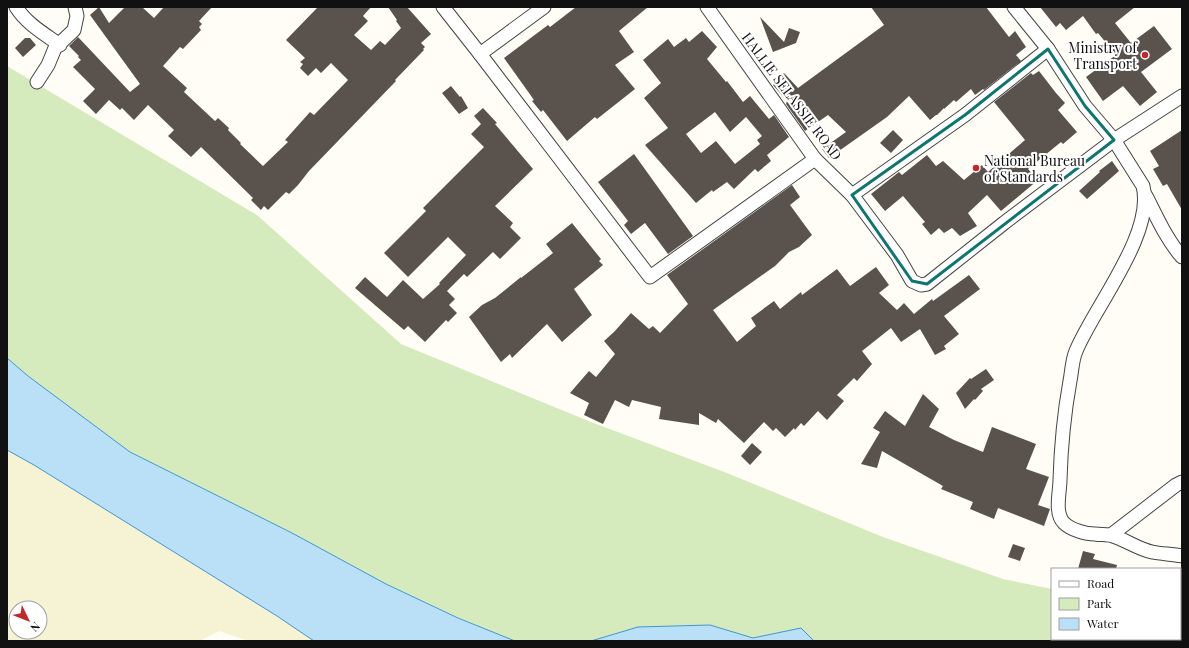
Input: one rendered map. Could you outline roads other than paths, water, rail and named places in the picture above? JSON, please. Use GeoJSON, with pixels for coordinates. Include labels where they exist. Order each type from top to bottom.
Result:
{"type":"FeatureCollection","features":[{"type":"Feature","properties":{"kind":"street"},"geometry":{"type":"LineString","coordinates":[[16,7],[23,17],[33,26],[60,45]]}},
{"type":"Feature","properties":{"kind":"street"},"geometry":{"type":"LineString","coordinates":[[37,82],[48,65],[55,48],[60,45],[74,30],[77,16],[75,7]]}},
{"type":"Feature","properties":{"kind":"street"},"geometry":{"type":"LineString","coordinates":[[443,7],[650,277],[815,159]]}},
{"type":"Feature","properties":{"kind":"street"},"geometry":{"type":"LineString","coordinates":[[480,54],[544,7]]}},
{"type":"Feature","properties":{"kind":"street","name":"HALLIE SELASSIE ROAD"},"geometry":{"type":"LineString","coordinates":[[707,7],[815,159],[852,195],[897,255],[912,281],[921,285],[927,284],[1114,140],[1182,96]]}},
{"type":"Feature","properties":{"kind":"street"},"geometry":{"type":"LineString","coordinates":[[1014,7],[1048,49],[1085,106],[1114,140],[1143,186],[1145,194],[1166,235],[1182,257]]}},
{"type":"Feature","properties":{"kind":"street"},"geometry":{"type":"LineString","coordinates":[[852,195],[965,116],[1048,49]]}},
{"type":"Feature","properties":{"kind":"street"},"geometry":{"type":"LineString","coordinates":[[1145,194],[1145,207],[1133,244],[1076,352],[1065,410],[1062,438],[1059,514],[1061,520],[1065,524],[1080,531],[1093,534],[1111,535],[1152,552],[1182,556]]}},
{"type":"Feature","properties":{"kind":"street"},"geometry":{"type":"LineString","coordinates":[[1111,535],[1182,482]]}},
{"type":"Feature","properties":{"kind":"water"},"geometry":{"type":"Polygon","coordinates":[[[7,358],[28,376],[130,452],[292,533],[386,584],[458,618],[515,641],[314,641],[277,616],[34,465],[7,450],[7,358]]]}},
{"type":"Feature","properties":{"kind":"water"},"geometry":{"type":"Polygon","coordinates":[[[710,625],[753,638],[801,628],[814,641],[591,641],[638,627],[710,625]]]}},
{"type":"Feature","properties":{"kind":"place","name":"Ministry of Transport"},"geometry":{"type":"Point","coordinates":[1145,55]}},
{"type":"Feature","properties":{"kind":"place","name":"National Bureau of Standards"},"geometry":{"type":"Point","coordinates":[976,168]}}]}
